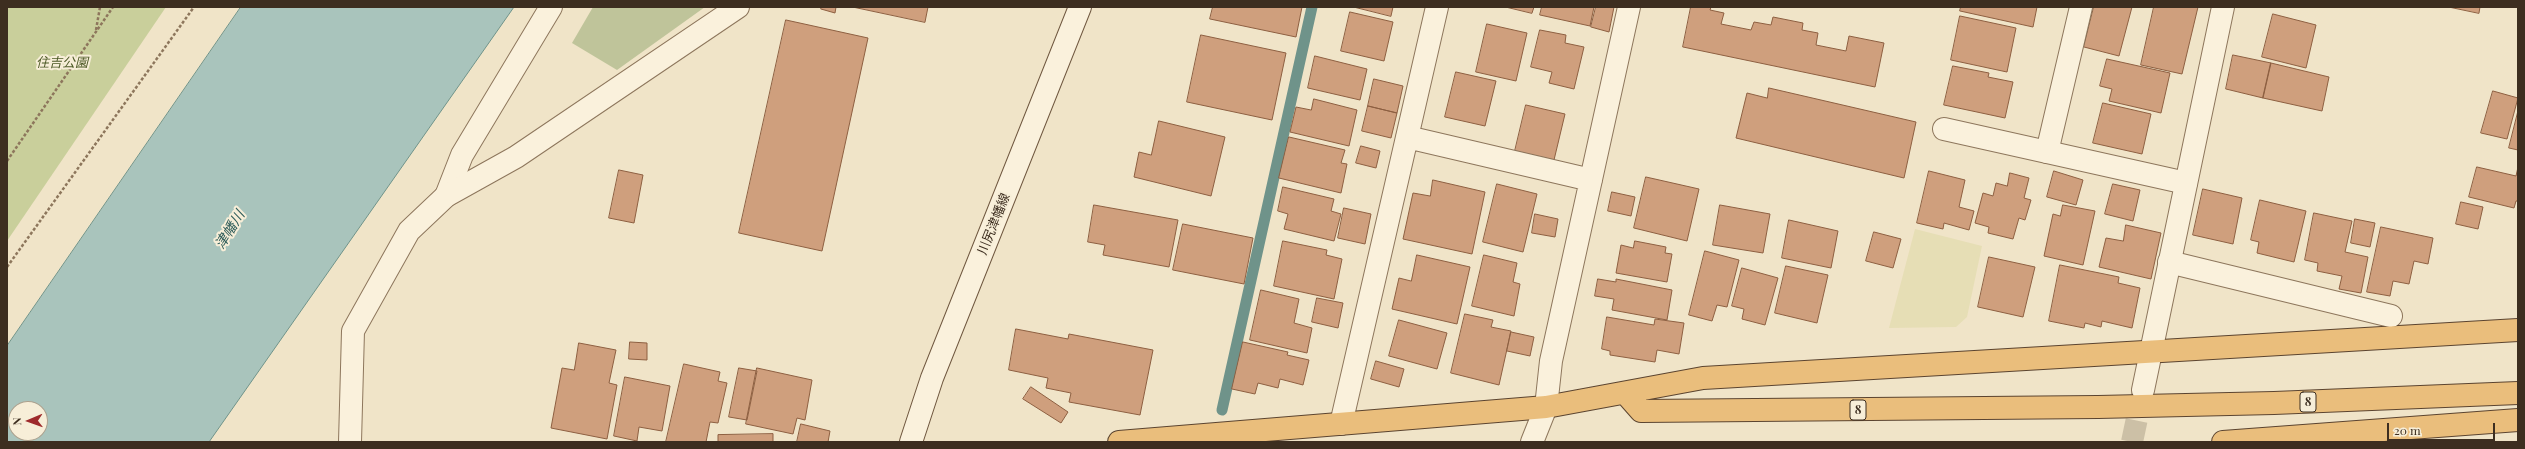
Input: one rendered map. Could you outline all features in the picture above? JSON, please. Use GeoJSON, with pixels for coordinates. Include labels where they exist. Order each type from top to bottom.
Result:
{"type":"FeatureCollection","features":[{"type":"Feature","properties":{"kind":"highway"},"geometry":{"type":"LineString","coordinates":[[1119,442],[1546,407],[1626,394],[1703,378],[2151,350],[2518,330]]}},
{"type":"Feature","properties":{"kind":"highway","name":"8"},"geometry":{"type":"LineString","coordinates":[[1626,394],[1641,412],[2274,403],[2518,393]]}},
{"type":"Feature","properties":{"kind":"highway"},"geometry":{"type":"LineString","coordinates":[[2223,442],[2518,420]]}},
{"type":"Feature","properties":{"kind":"street"},"geometry":{"type":"LineString","coordinates":[[446,196],[462,155],[551,7]]}},
{"type":"Feature","properties":{"kind":"street"},"geometry":{"type":"LineString","coordinates":[[350,442],[353,331],[409,231],[446,196],[516,157],[738,7]]}},
{"type":"Feature","properties":{"kind":"street","name":"川尻津幡線"},"geometry":{"type":"LineString","coordinates":[[911,442],[932,378],[1080,7]]}},
{"type":"Feature","properties":{"kind":"street"},"geometry":{"type":"LineString","coordinates":[[1341,424],[1437,7]]}},
{"type":"Feature","properties":{"kind":"street"},"geometry":{"type":"LineString","coordinates":[[1532,442],[1546,407],[1551,361],[1629,7]]}},
{"type":"Feature","properties":{"kind":"street"},"geometry":{"type":"LineString","coordinates":[[2047,152],[2081,7]]}},
{"type":"Feature","properties":{"kind":"street"},"geometry":{"type":"LineString","coordinates":[[2143,390],[2223,7]]}},
{"type":"Feature","properties":{"kind":"street"},"geometry":{"type":"LineString","coordinates":[[1944,129],[2186,183]]}},
{"type":"Feature","properties":{"kind":"street"},"geometry":{"type":"LineString","coordinates":[[1407,137],[1591,180]]}},
{"type":"Feature","properties":{"kind":"street"},"geometry":{"type":"LineString","coordinates":[[2169,262],[2391,316]]}},
{"type":"Feature","properties":{"kind":"path"},"geometry":{"type":"LineString","coordinates":[[96,31],[100,7]]}},
{"type":"Feature","properties":{"kind":"path"},"geometry":{"type":"LineString","coordinates":[[7,161],[113,7]]}},
{"type":"Feature","properties":{"kind":"path"},"geometry":{"type":"LineString","coordinates":[[7,267],[194,7]]}},
{"type":"Feature","properties":{"kind":"shaded area"},"geometry":{"type":"Polygon","coordinates":[[[1915,229],[1982,246],[1967,317],[1956,327],[1889,328],[1915,229]]]}},
{"type":"Feature","properties":{"kind":"green space","name":"住吉公園"},"geometry":{"type":"Polygon","coordinates":[[[7,7],[166,7],[7,241],[7,7]]]}},
{"type":"Feature","properties":{"kind":"green space"},"geometry":{"type":"Polygon","coordinates":[[[593,7],[705,7],[617,70],[572,43],[593,7]]]}},
{"type":"Feature","properties":{"kind":"water","name":"津幡川"},"geometry":{"type":"Polygon","coordinates":[[[241,7],[514,7],[209,442],[7,442],[7,346],[241,7]]]}},
{"type":"Feature","properties":{"kind":"building"},"geometry":{"type":"Polygon","coordinates":[[[822,7],[836,7],[835,13],[821,9],[822,7]]]}},
{"type":"Feature","properties":{"kind":"building"},"geometry":{"type":"Polygon","coordinates":[[[853,7],[928,7],[925,22],[853,7]]]}},
{"type":"Feature","properties":{"kind":"building"},"geometry":{"type":"Polygon","coordinates":[[[1213,7],[1302,7],[1296,37],[1210,19],[1213,7]]]}},
{"type":"Feature","properties":{"kind":"building"},"geometry":{"type":"Polygon","coordinates":[[[1354,7],[1393,7],[1391,16],[1354,7]]]}},
{"type":"Feature","properties":{"kind":"building"},"geometry":{"type":"Polygon","coordinates":[[[1506,7],[1534,7],[1532,13],[1506,7]]]}},
{"type":"Feature","properties":{"kind":"building"},"geometry":{"type":"Polygon","coordinates":[[[1542,7],[1594,7],[1590,26],[1540,15],[1542,7]]]}},
{"type":"Feature","properties":{"kind":"building"},"geometry":{"type":"Polygon","coordinates":[[[1596,7],[1614,7],[1609,32],[1591,27],[1596,7]]]}},
{"type":"Feature","properties":{"kind":"building"},"geometry":{"type":"Polygon","coordinates":[[[1691,7],[1711,7],[1710,10],[1724,13],[1721,24],[1751,30],[1754,22],[1771,25],[1773,17],[1803,23],[1802,30],[1818,33],[1816,45],[1846,51],[1849,36],[1884,43],[1875,87],[1683,47],[1691,7]]]}},
{"type":"Feature","properties":{"kind":"building"},"geometry":{"type":"Polygon","coordinates":[[[1961,7],[2037,7],[2033,27],[1960,11],[1961,7]]]}},
{"type":"Feature","properties":{"kind":"building"},"geometry":{"type":"Polygon","coordinates":[[[2094,7],[2132,7],[2119,56],[2084,47],[2094,7]]]}},
{"type":"Feature","properties":{"kind":"building"},"geometry":{"type":"Polygon","coordinates":[[[2154,7],[2198,7],[2182,74],[2141,65],[2154,7]]]}},
{"type":"Feature","properties":{"kind":"building"},"geometry":{"type":"Polygon","coordinates":[[[2449,7],[2480,7],[2479,13],[2449,7]]]}},
{"type":"Feature","properties":{"kind":"building"},"geometry":{"type":"Polygon","coordinates":[[[1350,12],[1393,22],[1384,61],[1341,51],[1350,12]]]}},
{"type":"Feature","properties":{"kind":"building"},"geometry":{"type":"Polygon","coordinates":[[[2273,14],[2316,25],[2306,68],[2262,57],[2273,14]]]}},
{"type":"Feature","properties":{"kind":"building"},"geometry":{"type":"Polygon","coordinates":[[[1960,16],[2016,28],[2007,72],[1951,60],[1960,16]]]}},
{"type":"Feature","properties":{"kind":"building"},"geometry":{"type":"Polygon","coordinates":[[[786,20],[868,38],[822,251],[739,233],[786,20]]]}},
{"type":"Feature","properties":{"kind":"building"},"geometry":{"type":"Polygon","coordinates":[[[1487,24],[1527,33],[1516,81],[1476,72],[1487,24]]]}},
{"type":"Feature","properties":{"kind":"building"},"geometry":{"type":"Polygon","coordinates":[[[1540,30],[1566,35],[1565,43],[1584,47],[1574,89],[1549,83],[1552,72],[1531,67],[1540,30]]]}},
{"type":"Feature","properties":{"kind":"building"},"geometry":{"type":"Polygon","coordinates":[[[1201,35],[1286,53],[1272,120],[1187,102],[1201,35]]]}},
{"type":"Feature","properties":{"kind":"building"},"geometry":{"type":"Polygon","coordinates":[[[2233,55],[2271,63],[2263,98],[2226,89],[2233,55]]]}},
{"type":"Feature","properties":{"kind":"building"},"geometry":{"type":"Polygon","coordinates":[[[1315,56],[1367,69],[1360,100],[1308,88],[1315,56]]]}},
{"type":"Feature","properties":{"kind":"building"},"geometry":{"type":"Polygon","coordinates":[[[2107,59],[2170,73],[2161,113],[2109,101],[2112,89],[2100,86],[2107,59]]]}},
{"type":"Feature","properties":{"kind":"building"},"geometry":{"type":"Polygon","coordinates":[[[2271,63],[2329,77],[2322,111],[2263,98],[2271,63]]]}},
{"type":"Feature","properties":{"kind":"building"},"geometry":{"type":"Polygon","coordinates":[[[1953,66],[1989,73],[1988,77],[2013,82],[2005,118],[1944,105],[1953,66]]]}},
{"type":"Feature","properties":{"kind":"building"},"geometry":{"type":"Polygon","coordinates":[[[1456,72],[1496,81],[1485,126],[1445,117],[1456,72]]]}},
{"type":"Feature","properties":{"kind":"building"},"geometry":{"type":"Polygon","coordinates":[[[1374,79],[1403,86],[1397,113],[1368,106],[1374,79]]]}},
{"type":"Feature","properties":{"kind":"building"},"geometry":{"type":"Polygon","coordinates":[[[1769,88],[1916,122],[1904,178],[1736,138],[1747,93],[1767,98],[1769,88]]]}},
{"type":"Feature","properties":{"kind":"building"},"geometry":{"type":"Polygon","coordinates":[[[2493,91],[2518,98],[2507,139],[2481,133],[2493,91]]]}},
{"type":"Feature","properties":{"kind":"building"},"geometry":{"type":"Polygon","coordinates":[[[1314,99],[1357,110],[1349,146],[1290,132],[1296,107],[1311,110],[1314,99]]]}},
{"type":"Feature","properties":{"kind":"building"},"geometry":{"type":"Polygon","coordinates":[[[2103,103],[2151,114],[2142,154],[2093,143],[2103,103]]]}},
{"type":"Feature","properties":{"kind":"building"},"geometry":{"type":"Polygon","coordinates":[[[1526,105],[1565,114],[1554,160],[1515,151],[1526,105]]]}},
{"type":"Feature","properties":{"kind":"building"},"geometry":{"type":"Polygon","coordinates":[[[1368,106],[1397,113],[1391,138],[1362,131],[1368,106]]]}},
{"type":"Feature","properties":{"kind":"building"},"geometry":{"type":"Polygon","coordinates":[[[2518,111],[2518,150],[2509,148],[2518,111]]]}},
{"type":"Feature","properties":{"kind":"building"},"geometry":{"type":"Polygon","coordinates":[[[1159,121],[1225,137],[1211,196],[1134,177],[1139,152],[1151,155],[1159,121]]]}},
{"type":"Feature","properties":{"kind":"building"},"geometry":{"type":"Polygon","coordinates":[[[1289,137],[1345,150],[1341,163],[1347,164],[1341,193],[1279,178],[1289,137]]]}},
{"type":"Feature","properties":{"kind":"building"},"geometry":{"type":"Polygon","coordinates":[[[1361,146],[1380,151],[1376,168],[1356,163],[1361,146]]]}},
{"type":"Feature","properties":{"kind":"building"},"geometry":{"type":"Polygon","coordinates":[[[2477,167],[2516,176],[2518,167],[2518,201],[2516,201],[2514,208],[2469,197],[2477,167]]]}},
{"type":"Feature","properties":{"kind":"building"},"geometry":{"type":"Polygon","coordinates":[[[619,170],[643,175],[634,223],[609,218],[619,170]]]}},
{"type":"Feature","properties":{"kind":"building"},"geometry":{"type":"Polygon","coordinates":[[[1929,171],[1965,180],[1959,207],[1974,211],[1969,230],[1944,223],[1943,229],[1917,223],[1929,171]]]}},
{"type":"Feature","properties":{"kind":"building"},"geometry":{"type":"Polygon","coordinates":[[[2054,171],[2083,180],[2076,205],[2047,197],[2054,171]]]}},
{"type":"Feature","properties":{"kind":"building"},"geometry":{"type":"Polygon","coordinates":[[[2010,173],[2029,178],[2024,198],[2031,200],[2025,220],[2019,218],[2013,239],[1988,233],[1989,227],[1975,223],[1983,193],[1993,196],[1996,183],[2007,186],[2010,173]]]}},
{"type":"Feature","properties":{"kind":"building"},"geometry":{"type":"Polygon","coordinates":[[[1646,177],[1699,189],[1687,241],[1634,228],[1646,177]]]}},
{"type":"Feature","properties":{"kind":"building"},"geometry":{"type":"Polygon","coordinates":[[[1433,180],[1485,192],[1472,254],[1403,239],[1413,193],[1430,196],[1433,180]]]}},
{"type":"Feature","properties":{"kind":"building"},"geometry":{"type":"Polygon","coordinates":[[[1497,184],[1537,194],[1523,252],[1483,242],[1497,184]]]}},
{"type":"Feature","properties":{"kind":"building"},"geometry":{"type":"Polygon","coordinates":[[[2113,184],[2140,190],[2133,221],[2105,214],[2113,184]]]}},
{"type":"Feature","properties":{"kind":"building"},"geometry":{"type":"Polygon","coordinates":[[[1283,187],[1334,199],[1331,211],[1341,214],[1334,241],[1284,229],[1288,214],[1278,211],[1283,187]]]}},
{"type":"Feature","properties":{"kind":"building"},"geometry":{"type":"Polygon","coordinates":[[[2203,189],[2242,198],[2233,244],[2193,235],[2203,189]]]}},
{"type":"Feature","properties":{"kind":"building"},"geometry":{"type":"Polygon","coordinates":[[[1612,192],[1635,197],[1631,216],[1608,211],[1612,192]]]}},
{"type":"Feature","properties":{"kind":"building"},"geometry":{"type":"Polygon","coordinates":[[[2260,200],[2306,211],[2294,262],[2257,253],[2259,242],[2251,240],[2260,200]]]}},
{"type":"Feature","properties":{"kind":"building"},"geometry":{"type":"Polygon","coordinates":[[[2461,202],[2483,207],[2478,229],[2456,224],[2461,202]]]}},
{"type":"Feature","properties":{"kind":"building"},"geometry":{"type":"Polygon","coordinates":[[[1094,205],[1178,220],[1169,267],[1103,255],[1105,245],[1088,242],[1094,205]]]}},
{"type":"Feature","properties":{"kind":"building"},"geometry":{"type":"Polygon","coordinates":[[[1720,205],[1770,214],[1763,253],[1713,245],[1720,205]]]}},
{"type":"Feature","properties":{"kind":"building"},"geometry":{"type":"Polygon","coordinates":[[[2063,205],[2095,211],[2083,265],[2044,256],[2053,214],[2060,216],[2063,205]]]}},
{"type":"Feature","properties":{"kind":"building"},"geometry":{"type":"Polygon","coordinates":[[[1344,208],[1371,214],[1365,244],[1338,238],[1344,208]]]}},
{"type":"Feature","properties":{"kind":"building"},"geometry":{"type":"Polygon","coordinates":[[[2314,213],[2352,221],[2345,252],[2368,257],[2361,293],[2339,289],[2342,276],[2317,271],[2318,263],[2305,260],[2314,213]]]}},
{"type":"Feature","properties":{"kind":"building"},"geometry":{"type":"Polygon","coordinates":[[[1535,214],[1558,219],[1555,237],[1532,233],[1535,214]]]}},
{"type":"Feature","properties":{"kind":"building"},"geometry":{"type":"Polygon","coordinates":[[[2355,219],[2375,223],[2370,247],[2351,243],[2355,219]]]}},
{"type":"Feature","properties":{"kind":"building"},"geometry":{"type":"Polygon","coordinates":[[[1789,220],[1838,231],[1831,268],[1782,258],[1789,220]]]}},
{"type":"Feature","properties":{"kind":"building"},"geometry":{"type":"Polygon","coordinates":[[[1183,224],[1253,238],[1244,284],[1173,270],[1183,224]]]}},
{"type":"Feature","properties":{"kind":"building"},"geometry":{"type":"Polygon","coordinates":[[[2126,225],[2161,233],[2151,279],[2099,267],[2106,238],[2123,241],[2126,225]]]}},
{"type":"Feature","properties":{"kind":"building"},"geometry":{"type":"Polygon","coordinates":[[[2381,227],[2433,238],[2428,264],[2414,261],[2409,284],[2393,281],[2390,296],[2367,292],[2381,227]]]}},
{"type":"Feature","properties":{"kind":"building"},"geometry":{"type":"Polygon","coordinates":[[[1874,232],[1901,239],[1893,268],[1866,261],[1874,232]]]}},
{"type":"Feature","properties":{"kind":"building"},"geometry":{"type":"Polygon","coordinates":[[[1283,241],[1327,250],[1326,255],[1342,259],[1334,299],[1274,286],[1283,241]]]}},
{"type":"Feature","properties":{"kind":"building"},"geometry":{"type":"Polygon","coordinates":[[[1635,241],[1666,247],[1665,253],[1672,254],[1667,282],[1616,273],[1621,245],[1633,248],[1635,241]]]}},
{"type":"Feature","properties":{"kind":"building"},"geometry":{"type":"Polygon","coordinates":[[[1705,251],[1739,260],[1727,307],[1717,305],[1712,321],[1689,315],[1705,251]]]}},
{"type":"Feature","properties":{"kind":"building"},"geometry":{"type":"Polygon","coordinates":[[[1417,255],[1470,267],[1457,324],[1392,309],[1399,278],[1411,281],[1417,255]]]}},
{"type":"Feature","properties":{"kind":"building"},"geometry":{"type":"Polygon","coordinates":[[[1484,255],[1517,263],[1513,282],[1520,284],[1514,316],[1472,306],[1484,255]]]}},
{"type":"Feature","properties":{"kind":"building"},"geometry":{"type":"Polygon","coordinates":[[[1989,257],[2035,267],[2023,317],[1978,307],[1989,257]]]}},
{"type":"Feature","properties":{"kind":"building"},"geometry":{"type":"Polygon","coordinates":[[[2060,265],[2119,277],[2118,283],[2140,288],[2132,328],[2102,321],[2101,327],[2085,323],[2084,328],[2049,321],[2060,265]]]}},
{"type":"Feature","properties":{"kind":"building"},"geometry":{"type":"Polygon","coordinates":[[[1786,266],[1828,275],[1817,323],[1775,313],[1786,266]]]}},
{"type":"Feature","properties":{"kind":"building"},"geometry":{"type":"Polygon","coordinates":[[[1742,268],[1778,278],[1765,325],[1742,319],[1744,309],[1732,306],[1742,268]]]}},
{"type":"Feature","properties":{"kind":"building"},"geometry":{"type":"Polygon","coordinates":[[[1598,279],[1616,282],[1616,279],[1672,290],[1667,320],[1612,310],[1614,299],[1595,296],[1598,279]]]}},
{"type":"Feature","properties":{"kind":"building"},"geometry":{"type":"Polygon","coordinates":[[[1261,290],[1299,299],[1294,323],[1312,328],[1307,353],[1250,340],[1261,290]]]}},
{"type":"Feature","properties":{"kind":"building"},"geometry":{"type":"Polygon","coordinates":[[[1317,298],[1343,303],[1338,328],[1312,322],[1317,298]]]}},
{"type":"Feature","properties":{"kind":"building"},"geometry":{"type":"Polygon","coordinates":[[[1465,314],[1493,320],[1491,327],[1511,331],[1499,385],[1451,373],[1465,314]]]}},
{"type":"Feature","properties":{"kind":"building"},"geometry":{"type":"Polygon","coordinates":[[[1607,317],[1654,325],[1655,319],[1684,323],[1679,354],[1657,350],[1655,362],[1610,355],[1610,351],[1602,349],[1607,317]]]}},
{"type":"Feature","properties":{"kind":"building"},"geometry":{"type":"Polygon","coordinates":[[[1399,320],[1447,333],[1437,369],[1389,356],[1399,320]]]}},
{"type":"Feature","properties":{"kind":"building"},"geometry":{"type":"Polygon","coordinates":[[[1016,329],[1068,339],[1069,334],[1153,350],[1140,415],[1069,402],[1071,393],[1046,388],[1048,378],[1009,370],[1016,329]]]}},
{"type":"Feature","properties":{"kind":"building"},"geometry":{"type":"Polygon","coordinates":[[[1511,332],[1534,337],[1530,356],[1507,351],[1511,332]]]}},
{"type":"Feature","properties":{"kind":"building"},"geometry":{"type":"Polygon","coordinates":[[[630,342],[647,343],[647,360],[629,359],[630,342]]]}},
{"type":"Feature","properties":{"kind":"building"},"geometry":{"type":"Polygon","coordinates":[[[1243,342],[1288,352],[1287,355],[1309,360],[1303,385],[1280,379],[1278,388],[1258,383],[1255,394],[1232,389],[1243,342]]]}},
{"type":"Feature","properties":{"kind":"building"},"geometry":{"type":"Polygon","coordinates":[[[579,343],[616,350],[609,383],[617,385],[607,439],[551,428],[562,368],[574,370],[579,343]]]}},
{"type":"Feature","properties":{"kind":"building"},"geometry":{"type":"Polygon","coordinates":[[[1376,361],[1404,369],[1399,387],[1371,379],[1376,361]]]}},
{"type":"Feature","properties":{"kind":"building"},"geometry":{"type":"Polygon","coordinates":[[[684,364],[720,372],[718,381],[727,383],[718,423],[710,422],[706,442],[666,442],[684,364]]]}},
{"type":"Feature","properties":{"kind":"building"},"geometry":{"type":"Polygon","coordinates":[[[739,368],[757,371],[747,420],[729,417],[739,368]]]}},
{"type":"Feature","properties":{"kind":"building"},"geometry":{"type":"Polygon","coordinates":[[[757,368],[812,380],[805,420],[797,418],[793,434],[746,424],[757,368]]]}},
{"type":"Feature","properties":{"kind":"building"},"geometry":{"type":"Polygon","coordinates":[[[625,377],[670,386],[662,431],[639,427],[637,441],[614,436],[625,377]]]}},
{"type":"Feature","properties":{"kind":"building"},"geometry":{"type":"Polygon","coordinates":[[[1031,387],[1068,412],[1061,423],[1023,399],[1031,387]]]}},
{"type":"Feature","properties":{"kind":"building"},"geometry":{"type":"Polygon","coordinates":[[[801,424],[830,431],[828,442],[797,442],[801,424]]]}},
{"type":"Feature","properties":{"kind":"building"},"geometry":{"type":"Polygon","coordinates":[[[773,434],[773,442],[718,442],[718,435],[773,434]]]}},
{"type":"Feature","properties":{"kind":"waterway"},"geometry":{"type":"LineString","coordinates":[[1222,410],[1312,7]]}},
{"type":"Feature","properties":{"kind":"tunnel"},"geometry":{"type":"LineString","coordinates":[[2132,442],[2143,390]]}}]}
